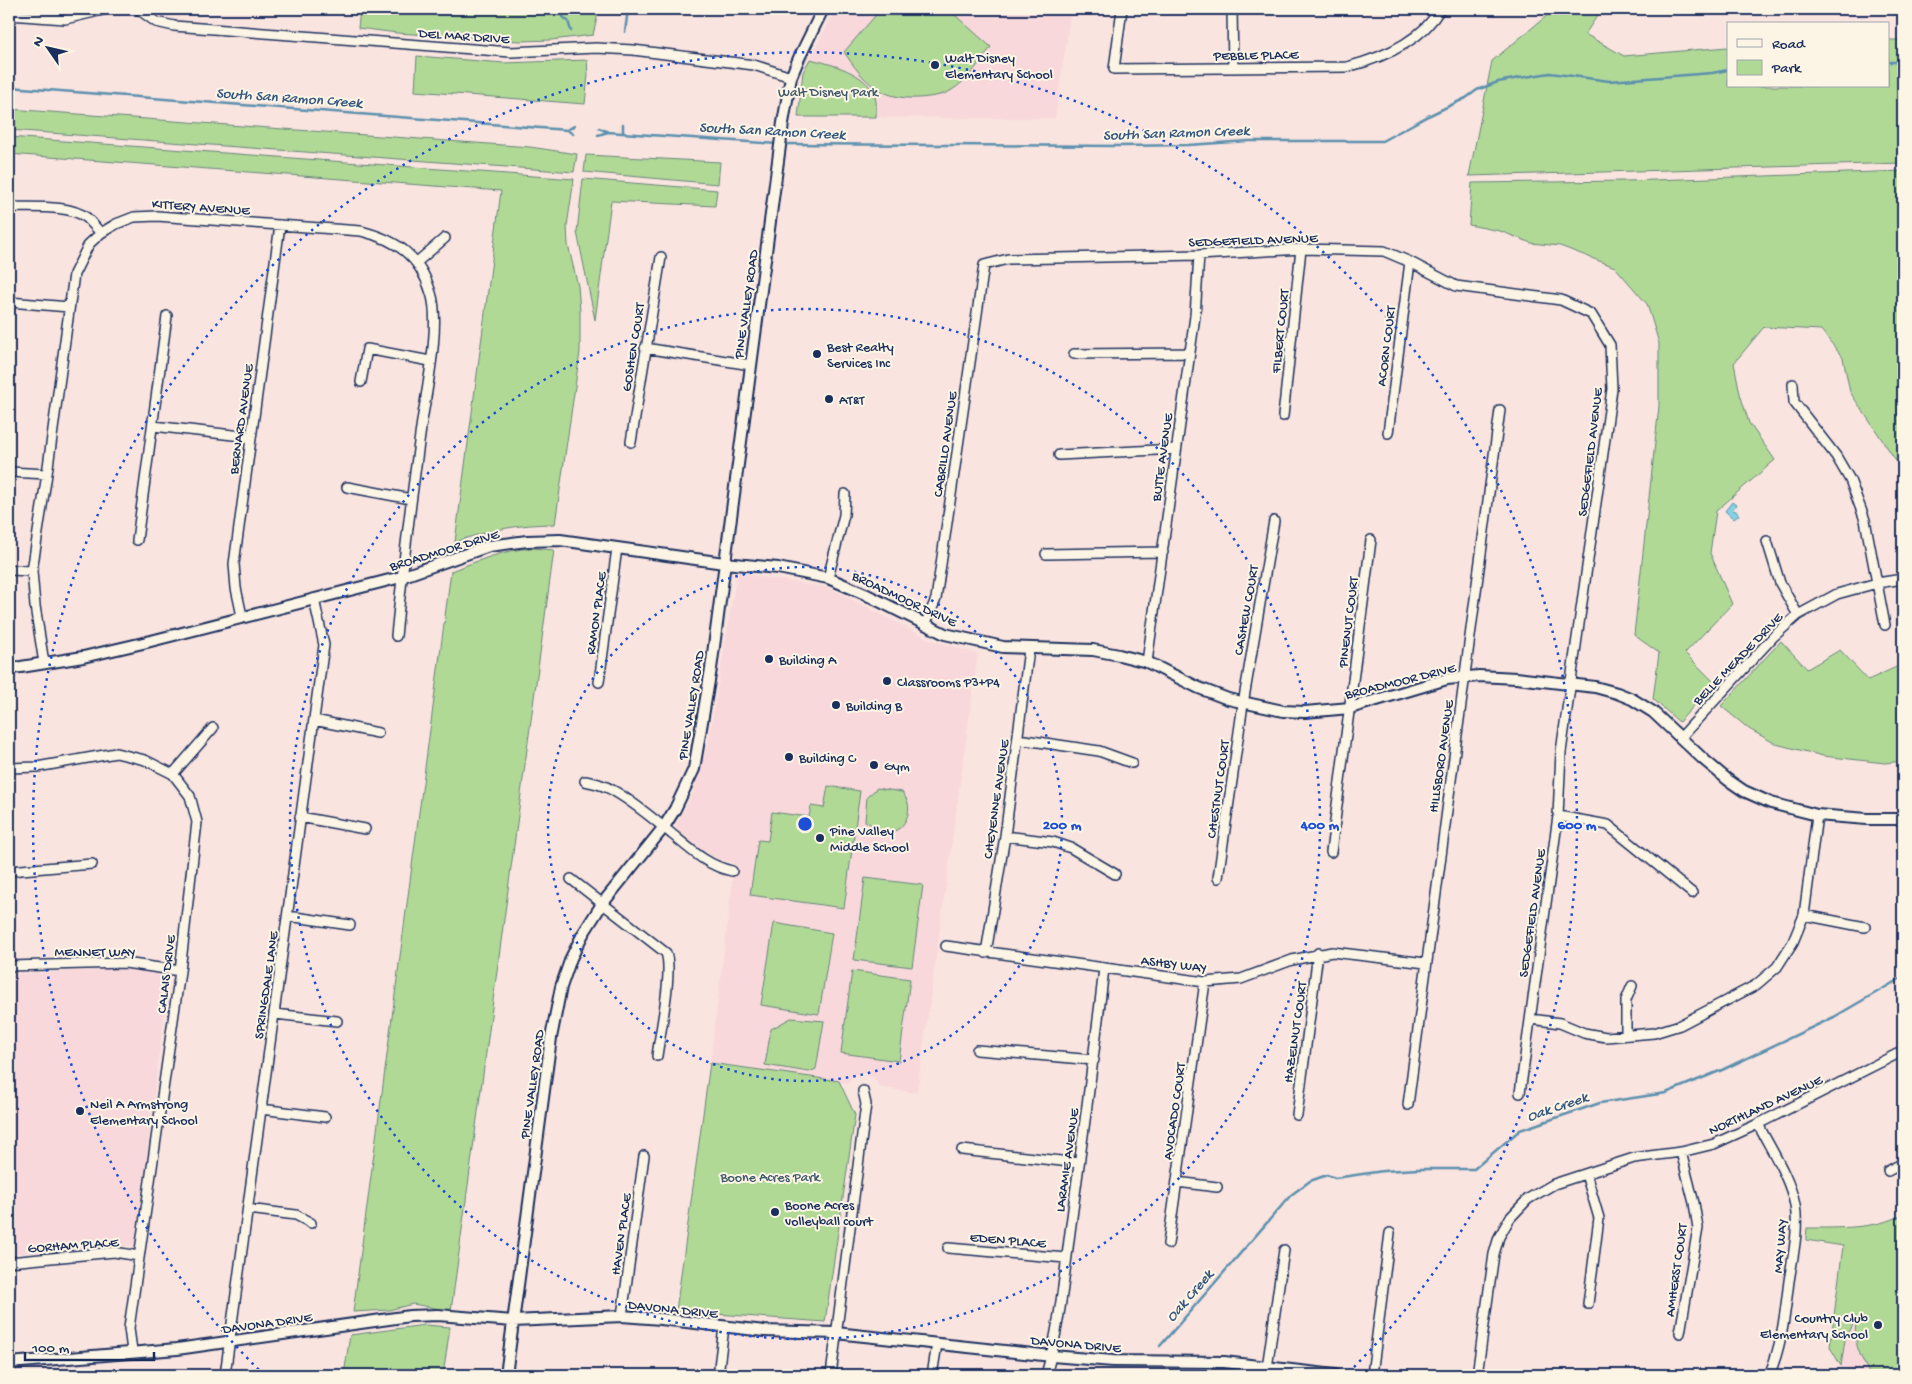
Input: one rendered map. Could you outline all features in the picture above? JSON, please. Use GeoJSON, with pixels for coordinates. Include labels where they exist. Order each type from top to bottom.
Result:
{"type":"FeatureCollection","features":[{"type":"Feature","properties":{"kind":"street"},"geometry":{"type":"LineString","coordinates":[[9,15],[65,19],[107,9]]}},
{"type":"Feature","properties":{"kind":"street","name":"DEL MAR DRIVE"},"geometry":{"type":"LineString","coordinates":[[138,9],[156,22],[174,26],[511,52],[596,48],[634,50],[754,65],[791,77]]}},
{"type":"Feature","properties":{"kind":"street","name":"PINE VALLEY ROAD"},"geometry":{"type":"LineString","coordinates":[[506,1375],[550,1038],[561,987],[571,958],[583,934],[602,904],[664,827],[675,809],[694,769],[711,669],[779,152],[791,77],[798,58],[823,9]]}},
{"type":"Feature","properties":{"kind":"street","name":"PEBBLE PLACE"},"geometry":{"type":"LineString","coordinates":[[1122,9],[1114,69],[1347,67],[1371,60],[1420,34],[1440,9]]}},
{"type":"Feature","properties":{"kind":"street"},"geometry":{"type":"LineString","coordinates":[[1232,9],[1233,68]]}},
{"type":"Feature","properties":{"kind":"street"},"geometry":{"type":"LineString","coordinates":[[9,207],[64,209],[78,212],[87,218],[101,233]]}},
{"type":"Feature","properties":{"kind":"street","name":"KITTERY AVENUE"},"geometry":{"type":"LineString","coordinates":[[44,663],[35,606],[32,571],[74,274],[89,244],[101,233],[116,224],[134,217],[157,216],[361,231],[380,236],[401,247],[417,262],[432,295],[435,312],[396,636]]}},
{"type":"Feature","properties":{"kind":"street","name":"BERNARD AVENUE"},"geometry":{"type":"LineString","coordinates":[[242,616],[236,588],[234,564],[280,225]]}},
{"type":"Feature","properties":{"kind":"street"},"geometry":{"type":"LineString","coordinates":[[417,262],[445,238]]}},
{"type":"Feature","properties":{"kind":"street","name":"SEDGEFIELD AVENUE"},"geometry":{"type":"LineString","coordinates":[[984,265],[1008,259],[1199,255],[1301,250],[1384,251],[1456,286],[1561,300],[1591,314],[1610,345],[1612,389],[1571,683],[1562,752],[1558,816],[1520,1093]]}},
{"type":"Feature","properties":{"kind":"street","name":"FILBERT COURT"},"geometry":{"type":"LineString","coordinates":[[1284,416],[1301,250]]}},
{"type":"Feature","properties":{"kind":"street","name":"BUTTE AVENUE"},"geometry":{"type":"LineString","coordinates":[[1147,662],[1195,316],[1199,255]]}},
{"type":"Feature","properties":{"kind":"street","name":"GOSHEN COURT"},"geometry":{"type":"LineString","coordinates":[[631,442],[661,257]]}},
{"type":"Feature","properties":{"kind":"street","name":"ACORN COURT"},"geometry":{"type":"LineString","coordinates":[[1388,433],[1410,262]]}},
{"type":"Feature","properties":{"kind":"street","name":"CABRILLO AVENUE"},"geometry":{"type":"LineString","coordinates":[[924,625],[936,599],[984,265]]}},
{"type":"Feature","properties":{"kind":"street"},"geometry":{"type":"LineString","coordinates":[[9,302],[69,307]]}},
{"type":"Feature","properties":{"kind":"street"},"geometry":{"type":"LineString","coordinates":[[137,540],[167,316]]}},
{"type":"Feature","properties":{"kind":"street"},"geometry":{"type":"LineString","coordinates":[[645,348],[751,364]]}},
{"type":"Feature","properties":{"kind":"street"},"geometry":{"type":"LineString","coordinates":[[361,382],[367,349],[430,361]]}},
{"type":"Feature","properties":{"kind":"street"},"geometry":{"type":"LineString","coordinates":[[1074,354],[1189,353]]}},
{"type":"Feature","properties":{"kind":"street"},"geometry":{"type":"LineString","coordinates":[[1792,384],[1794,402],[1836,456],[1850,480],[1865,520],[1885,625]]}},
{"type":"Feature","properties":{"kind":"street","name":"HILLSBORO AVENUE"},"geometry":{"type":"LineString","coordinates":[[1408,1105],[1500,410]]}},
{"type":"Feature","properties":{"kind":"street"},"geometry":{"type":"LineString","coordinates":[[153,426],[251,437]]}},
{"type":"Feature","properties":{"kind":"street"},"geometry":{"type":"LineString","coordinates":[[1060,454],[1176,449]]}},
{"type":"Feature","properties":{"kind":"street"},"geometry":{"type":"LineString","coordinates":[[9,472],[47,474]]}},
{"type":"Feature","properties":{"kind":"street"},"geometry":{"type":"LineString","coordinates":[[347,487],[411,499]]}},
{"type":"Feature","properties":{"kind":"street"},"geometry":{"type":"LineString","coordinates":[[828,578],[844,515],[845,494]]}},
{"type":"Feature","properties":{"kind":"street","name":"CASHEW COURT"},"geometry":{"type":"LineString","coordinates":[[1243,704],[1274,521]]}},
{"type":"Feature","properties":{"kind":"street","name":"BROADMOOR DRIVE"},"geometry":{"type":"LineString","coordinates":[[9,668],[83,657],[314,599],[402,576],[490,546],[527,540],[560,540],[724,563],[778,568],[828,578],[865,594],[945,634],[1003,647],[1092,650],[1147,662],[1199,688],[1243,704],[1283,711],[1314,712],[1350,708],[1447,679],[1479,676],[1571,683],[1610,691],[1632,699],[1653,712],[1728,780],[1744,791],[1771,803],[1817,815],[1866,819],[1903,819]]}},
{"type":"Feature","properties":{"kind":"street","name":"PINENUT COURT"},"geometry":{"type":"LineString","coordinates":[[1331,852],[1371,540]]}},
{"type":"Feature","properties":{"kind":"street"},"geometry":{"type":"LineString","coordinates":[[1767,541],[1780,582],[1798,615]]}},
{"type":"Feature","properties":{"kind":"street","name":"RAMON PLACE"},"geometry":{"type":"LineString","coordinates":[[600,682],[617,548]]}},
{"type":"Feature","properties":{"kind":"street"},"geometry":{"type":"LineString","coordinates":[[1046,554],[1163,552]]}},
{"type":"Feature","properties":{"kind":"street"},"geometry":{"type":"LineString","coordinates":[[9,570],[32,571]]}},
{"type":"Feature","properties":{"kind":"street","name":"BELLE MEADE DRIVE"},"geometry":{"type":"LineString","coordinates":[[1680,737],[1774,636],[1798,615],[1837,594],[1877,583],[1903,580]]}},
{"type":"Feature","properties":{"kind":"street","name":"SPRINGDALE LANE"},"geometry":{"type":"LineString","coordinates":[[225,1375],[324,645],[314,599]]}},
{"type":"Feature","properties":{"kind":"street","name":"CHEYENNE AVENUE"},"geometry":{"type":"LineString","coordinates":[[986,953],[1005,836],[1029,649]]}},
{"type":"Feature","properties":{"kind":"street","name":"CHESTNUT COURT"},"geometry":{"type":"LineString","coordinates":[[1218,878],[1243,704]]}},
{"type":"Feature","properties":{"kind":"street"},"geometry":{"type":"LineString","coordinates":[[314,720],[378,732]]}},
{"type":"Feature","properties":{"kind":"street"},"geometry":{"type":"LineString","coordinates":[[173,774],[214,728]]}},
{"type":"Feature","properties":{"kind":"street"},"geometry":{"type":"LineString","coordinates":[[1018,739],[1099,751],[1132,764]]}},
{"type":"Feature","properties":{"kind":"street","name":"CALAIS DRIVE"},"geometry":{"type":"LineString","coordinates":[[9,768],[37,767],[116,753],[145,760],[173,774],[190,796],[197,822],[180,971],[129,1328],[132,1352]]}},
{"type":"Feature","properties":{"kind":"street"},"geometry":{"type":"LineString","coordinates":[[585,781],[614,790],[712,865],[732,871]]}},
{"type":"Feature","properties":{"kind":"street"},"geometry":{"type":"LineString","coordinates":[[1531,1019],[1560,1023],[1584,1033],[1606,1037],[1654,1033],[1680,1025],[1756,985],[1777,967],[1793,942],[1804,916],[1817,815]]}},
{"type":"Feature","properties":{"kind":"street"},"geometry":{"type":"LineString","coordinates":[[1558,816],[1608,825],[1692,893]]}},
{"type":"Feature","properties":{"kind":"street"},"geometry":{"type":"LineString","coordinates":[[300,818],[365,829]]}},
{"type":"Feature","properties":{"kind":"street"},"geometry":{"type":"LineString","coordinates":[[1005,836],[1053,842],[1071,848],[1115,874]]}},
{"type":"Feature","properties":{"kind":"street"},"geometry":{"type":"LineString","coordinates":[[9,871],[92,864]]}},
{"type":"Feature","properties":{"kind":"street"},"geometry":{"type":"LineString","coordinates":[[571,879],[666,953],[668,975],[657,1056]]}},
{"type":"Feature","properties":{"kind":"street"},"geometry":{"type":"LineString","coordinates":[[288,916],[350,925]]}},
{"type":"Feature","properties":{"kind":"street"},"geometry":{"type":"LineString","coordinates":[[1804,916],[1865,926]]}},
{"type":"Feature","properties":{"kind":"street","name":"ASHBY WAY"},"geometry":{"type":"LineString","coordinates":[[946,946],[1205,982],[1241,979],[1292,960],[1318,953],[1332,952],[1426,963]]}},
{"type":"Feature","properties":{"kind":"street","name":"HAZELNUT COURT"},"geometry":{"type":"LineString","coordinates":[[1297,1115],[1318,953]]}},
{"type":"Feature","properties":{"kind":"street","name":"MENNET WAY"},"geometry":{"type":"LineString","coordinates":[[9,966],[125,963],[180,971]]}},
{"type":"Feature","properties":{"kind":"street","name":"LARAMIE AVENUE"},"geometry":{"type":"LineString","coordinates":[[1046,1375],[1052,1356],[1066,1258],[1094,1060],[1104,968]]}},
{"type":"Feature","properties":{"kind":"street","name":"AVOCADO COURT"},"geometry":{"type":"LineString","coordinates":[[1168,1244],[1205,982]]}},
{"type":"Feature","properties":{"kind":"street"},"geometry":{"type":"LineString","coordinates":[[1626,1035],[1626,1000],[1632,986]]}},
{"type":"Feature","properties":{"kind":"street"},"geometry":{"type":"LineString","coordinates":[[275,1014],[337,1020]]}},
{"type":"Feature","properties":{"kind":"street"},"geometry":{"type":"LineString","coordinates":[[977,1050],[1094,1060]]}},
{"type":"Feature","properties":{"kind":"street","name":"NORTHLAND AVENUE"},"geometry":{"type":"LineString","coordinates":[[1477,1375],[1494,1254],[1499,1237],[1510,1218],[1528,1199],[1554,1184],[1634,1158],[1682,1152],[1714,1144],[1903,1051]]}},
{"type":"Feature","properties":{"kind":"street"},"geometry":{"type":"LineString","coordinates":[[830,1375],[866,1104],[862,1091]]}},
{"type":"Feature","properties":{"kind":"street"},"geometry":{"type":"LineString","coordinates":[[261,1108],[325,1117]]}},
{"type":"Feature","properties":{"kind":"street","name":"MAY WAY"},"geometry":{"type":"LineString","coordinates":[[1758,1124],[1787,1179],[1794,1204],[1796,1233],[1783,1325],[1776,1361],[1769,1375]]}},
{"type":"Feature","properties":{"kind":"street"},"geometry":{"type":"LineString","coordinates":[[962,1150],[1079,1163]]}},
{"type":"Feature","properties":{"kind":"street","name":"AMHERST COURT"},"geometry":{"type":"LineString","coordinates":[[1680,1333],[1698,1228],[1682,1152]]}},
{"type":"Feature","properties":{"kind":"street","name":"HAVEN PLACE"},"geometry":{"type":"LineString","coordinates":[[622,1316],[644,1156]]}},
{"type":"Feature","properties":{"kind":"street"},"geometry":{"type":"LineString","coordinates":[[1888,1171],[1903,1163]]}},
{"type":"Feature","properties":{"kind":"street"},"geometry":{"type":"LineString","coordinates":[[1586,1174],[1599,1218],[1588,1304]]}},
{"type":"Feature","properties":{"kind":"street"},"geometry":{"type":"LineString","coordinates":[[1177,1182],[1217,1187]]}},
{"type":"Feature","properties":{"kind":"street"},"geometry":{"type":"LineString","coordinates":[[248,1208],[296,1215],[311,1223]]}},
{"type":"Feature","properties":{"kind":"street"},"geometry":{"type":"LineString","coordinates":[[1372,1375],[1390,1233]]}},
{"type":"Feature","properties":{"kind":"street","name":"EDEN PLACE"},"geometry":{"type":"LineString","coordinates":[[948,1248],[1066,1258]]}},
{"type":"Feature","properties":{"kind":"street"},"geometry":{"type":"LineString","coordinates":[[1266,1370],[1284,1250]]}},
{"type":"Feature","properties":{"kind":"street","name":"GORHAM PLACE"},"geometry":{"type":"LineString","coordinates":[[9,1262],[114,1252],[139,1256]]}},
{"type":"Feature","properties":{"kind":"street","name":"DAVONA DRIVE"},"geometry":{"type":"LineString","coordinates":[[9,1364],[229,1342],[410,1316],[438,1315],[513,1321],[622,1316],[661,1318],[764,1331],[836,1333],[1052,1356],[1113,1361],[1224,1362],[1266,1370],[1335,1375]]}},
{"type":"Feature","properties":{"kind":"street"},"geometry":{"type":"LineString","coordinates":[[718,1375],[724,1327]]}},
{"type":"Feature","properties":{"kind":"street"},"geometry":{"type":"LineString","coordinates":[[932,1375],[937,1344]]}},
{"type":"Feature","properties":{"kind":"street"},"geometry":{"type":"LineString","coordinates":[[9,1364],[10,1375]]}},
{"type":"Feature","properties":{"kind":"shaded area","name":"Walt Disney Elementary School"},"geometry":{"type":"Polygon","coordinates":[[[836,9],[1071,9],[1055,118],[798,117],[803,72],[836,9]]]}},
{"type":"Feature","properties":{"kind":"shaded area","name":"Pine Valley Middle School"},"geometry":{"type":"Polygon","coordinates":[[[737,573],[830,588],[929,639],[978,654],[917,1093],[878,1087],[874,1078],[864,1073],[855,1075],[849,1083],[710,1063],[732,887],[733,862],[720,860],[701,849],[675,827],[693,793],[708,744],[737,573]]]}},
{"type":"Feature","properties":{"kind":"shaded area","name":"Neil A Armstrong Elementary School"},"geometry":{"type":"Polygon","coordinates":[[[124,969],[169,976],[135,1245],[9,1254],[9,974],[124,969]]]}},
{"type":"Feature","properties":{"kind":"shaded area","name":"Country Club Elementary School"},"geometry":{"type":"Polygon","coordinates":[[[1903,1269],[1903,1375],[1848,1375],[1841,1366],[1845,1340],[1860,1311],[1866,1301],[1898,1271],[1903,1269]]]}},
{"type":"Feature","properties":{"kind":"green space"},"geometry":{"type":"Polygon","coordinates":[[[360,9],[599,9],[593,35],[551,40],[520,41],[397,33],[358,28],[360,9]]]}},
{"type":"Feature","properties":{"kind":"green space"},"geometry":{"type":"Polygon","coordinates":[[[881,9],[948,9],[991,47],[969,76],[952,90],[936,96],[919,98],[894,96],[875,87],[866,80],[844,52],[881,9]]]}},
{"type":"Feature","properties":{"kind":"green space"},"geometry":{"type":"Polygon","coordinates":[[[1555,9],[1602,9],[1585,34],[1624,56],[1727,47],[1727,88],[1890,88],[1890,40],[1903,40],[1903,163],[1469,176],[1492,61],[1555,9]]]}},
{"type":"Feature","properties":{"kind":"green space"},"geometry":{"type":"Polygon","coordinates":[[[417,56],[504,63],[587,60],[588,75],[585,104],[415,91],[417,56]]]}},
{"type":"Feature","properties":{"kind":"green space","name":"Walt Disney Park"},"geometry":{"type":"Polygon","coordinates":[[[810,59],[848,71],[865,82],[875,97],[876,117],[798,117],[803,72],[810,59]]]}},
{"type":"Feature","properties":{"kind":"green space"},"geometry":{"type":"Polygon","coordinates":[[[9,109],[530,147],[577,154],[574,172],[9,130],[9,109]]]}},
{"type":"Feature","properties":{"kind":"green space"},"geometry":{"type":"Polygon","coordinates":[[[9,137],[574,179],[567,226],[568,245],[578,286],[580,352],[555,524],[504,528],[455,542],[501,191],[9,154],[9,137]]]}},
{"type":"Feature","properties":{"kind":"green space"},"geometry":{"type":"Polygon","coordinates":[[[586,155],[720,162],[718,184],[584,172],[586,155]]]}},
{"type":"Feature","properties":{"kind":"green space"},"geometry":{"type":"Polygon","coordinates":[[[1903,171],[1903,478],[1897,462],[1850,392],[1843,358],[1821,330],[1764,327],[1734,363],[1740,394],[1749,423],[1775,460],[1716,511],[1710,553],[1732,604],[1685,653],[1715,683],[1679,722],[1653,699],[1659,653],[1634,635],[1659,406],[1659,343],[1647,304],[1615,267],[1560,246],[1531,243],[1500,231],[1469,225],[1472,183],[1627,181],[1903,171]]]}},
{"type":"Feature","properties":{"kind":"green space"},"geometry":{"type":"Polygon","coordinates":[[[583,179],[717,190],[715,206],[611,201],[595,320],[577,232],[583,179]]]}},
{"type":"Feature","properties":{"kind":"green space"},"geometry":{"type":"Polygon","coordinates":[[[532,548],[554,550],[451,1311],[413,1304],[389,1310],[353,1312],[451,571],[501,554],[532,548]]]}},
{"type":"Feature","properties":{"kind":"green space"},"geometry":{"type":"Polygon","coordinates":[[[1781,641],[1807,669],[1840,650],[1868,680],[1903,664],[1903,761],[1885,763],[1823,756],[1776,744],[1749,729],[1721,706],[1781,641]]]}},
{"type":"Feature","properties":{"kind":"green space"},"geometry":{"type":"Polygon","coordinates":[[[828,786],[860,791],[844,908],[750,895],[758,840],[768,841],[772,812],[809,817],[811,806],[824,808],[828,786]]]}},
{"type":"Feature","properties":{"kind":"green space"},"geometry":{"type":"Polygon","coordinates":[[[877,788],[902,792],[907,800],[909,808],[907,818],[897,830],[887,832],[865,821],[867,797],[877,788]]]}},
{"type":"Feature","properties":{"kind":"green space"},"geometry":{"type":"Polygon","coordinates":[[[865,878],[923,885],[912,967],[854,960],[865,878]]]}},
{"type":"Feature","properties":{"kind":"green space"},"geometry":{"type":"Polygon","coordinates":[[[774,923],[832,933],[819,1014],[761,1005],[774,923]]]}},
{"type":"Feature","properties":{"kind":"green space"},"geometry":{"type":"Polygon","coordinates":[[[852,971],[910,979],[899,1061],[841,1053],[852,971]]]}},
{"type":"Feature","properties":{"kind":"green space"},"geometry":{"type":"Polygon","coordinates":[[[791,1018],[824,1021],[816,1069],[809,1072],[765,1065],[771,1029],[791,1018]]]}},
{"type":"Feature","properties":{"kind":"green space","name":"Boone Acres Park"},"geometry":{"type":"Polygon","coordinates":[[[710,1063],[839,1081],[855,1115],[825,1322],[676,1311],[710,1063]]]}},
{"type":"Feature","properties":{"kind":"green space"},"geometry":{"type":"Polygon","coordinates":[[[1903,1215],[1903,1269],[1899,1271],[1903,1273],[1903,1375],[1870,1375],[1856,1341],[1857,1317],[1845,1340],[1841,1366],[1830,1347],[1843,1246],[1806,1240],[1807,1228],[1843,1228],[1868,1225],[1892,1220],[1903,1215]]]}},
{"type":"Feature","properties":{"kind":"green space"},"geometry":{"type":"Polygon","coordinates":[[[425,1325],[450,1327],[443,1375],[344,1375],[350,1335],[425,1325]]]}},
{"type":"Feature","properties":{"kind":"water"},"geometry":{"type":"Polygon","coordinates":[[[1732,502],[1736,505],[1732,510],[1736,511],[1739,515],[1734,519],[1725,511],[1732,502]]]}},
{"type":"Feature","properties":{"kind":"waterway"},"geometry":{"type":"LineString","coordinates":[[556,9],[561,10],[562,16],[568,21],[571,31]]}},
{"type":"Feature","properties":{"kind":"waterway"},"geometry":{"type":"LineString","coordinates":[[625,32],[628,9]]}},
{"type":"Feature","properties":{"kind":"waterway","name":"South San Ramon Creek"},"geometry":{"type":"LineString","coordinates":[[1890,62],[1903,62]]}},
{"type":"Feature","properties":{"kind":"waterway","name":"South San Ramon Creek"},"geometry":{"type":"LineString","coordinates":[[784,144],[1120,146],[1188,145],[1249,141],[1382,141],[1466,98],[1477,90],[1498,82],[1550,73],[1609,81],[1727,70]]}},
{"type":"Feature","properties":{"kind":"waterway","name":"South San Ramon Creek"},"geometry":{"type":"LineString","coordinates":[[9,87],[567,130],[574,126]]}},
{"type":"Feature","properties":{"kind":"waterway"},"geometry":{"type":"LineString","coordinates":[[623,124],[623,133]]}},
{"type":"Feature","properties":{"kind":"waterway","name":"South San Ramon Creek"},"geometry":{"type":"LineString","coordinates":[[599,128],[608,132],[778,144]]}},
{"type":"Feature","properties":{"kind":"waterway","name":"South San Ramon Creek"},"geometry":{"type":"LineString","coordinates":[[567,130],[573,134]]}},
{"type":"Feature","properties":{"kind":"waterway","name":"South San Ramon Creek"},"geometry":{"type":"LineString","coordinates":[[598,135],[608,132]]}},
{"type":"Feature","properties":{"kind":"waterway","name":"Oak Creek"},"geometry":{"type":"LineString","coordinates":[[1160,1346],[1291,1195],[1310,1181],[1327,1175],[1335,1178],[1383,1171],[1474,1169],[1520,1130],[1600,1103],[1666,1093],[1722,1070],[1834,1017],[1903,977]]}},
{"type":"Feature","properties":{"kind":"place","name":"Walt Disney Elementary School"},"geometry":{"type":"Point","coordinates":[935,65]}},
{"type":"Feature","properties":{"kind":"place","name":"Best Realty Services Inc"},"geometry":{"type":"Point","coordinates":[817,354]}},
{"type":"Feature","properties":{"kind":"place","name":"AT&T"},"geometry":{"type":"Point","coordinates":[829,399]}},
{"type":"Feature","properties":{"kind":"place","name":"Building A"},"geometry":{"type":"Point","coordinates":[769,659]}},
{"type":"Feature","properties":{"kind":"place","name":"Classrooms P3+P4"},"geometry":{"type":"Point","coordinates":[887,681]}},
{"type":"Feature","properties":{"kind":"place","name":"Building B"},"geometry":{"type":"Point","coordinates":[836,705]}},
{"type":"Feature","properties":{"kind":"place","name":"Building C"},"geometry":{"type":"Point","coordinates":[789,757]}},
{"type":"Feature","properties":{"kind":"place","name":"Gym"},"geometry":{"type":"Point","coordinates":[874,765]}},
{"type":"Feature","properties":{"kind":"place","name":"Pine Valley Middle School"},"geometry":{"type":"Point","coordinates":[820,838]}},
{"type":"Feature","properties":{"kind":"place","name":"Neil A Armstrong Elementary School"},"geometry":{"type":"Point","coordinates":[80,1111]}},
{"type":"Feature","properties":{"kind":"place","name":"Boone Acres volleyball court"},"geometry":{"type":"Point","coordinates":[775,1212]}},
{"type":"Feature","properties":{"kind":"place","name":"Country Club Elementary School"},"geometry":{"type":"Point","coordinates":[1878,1325]}}]}
